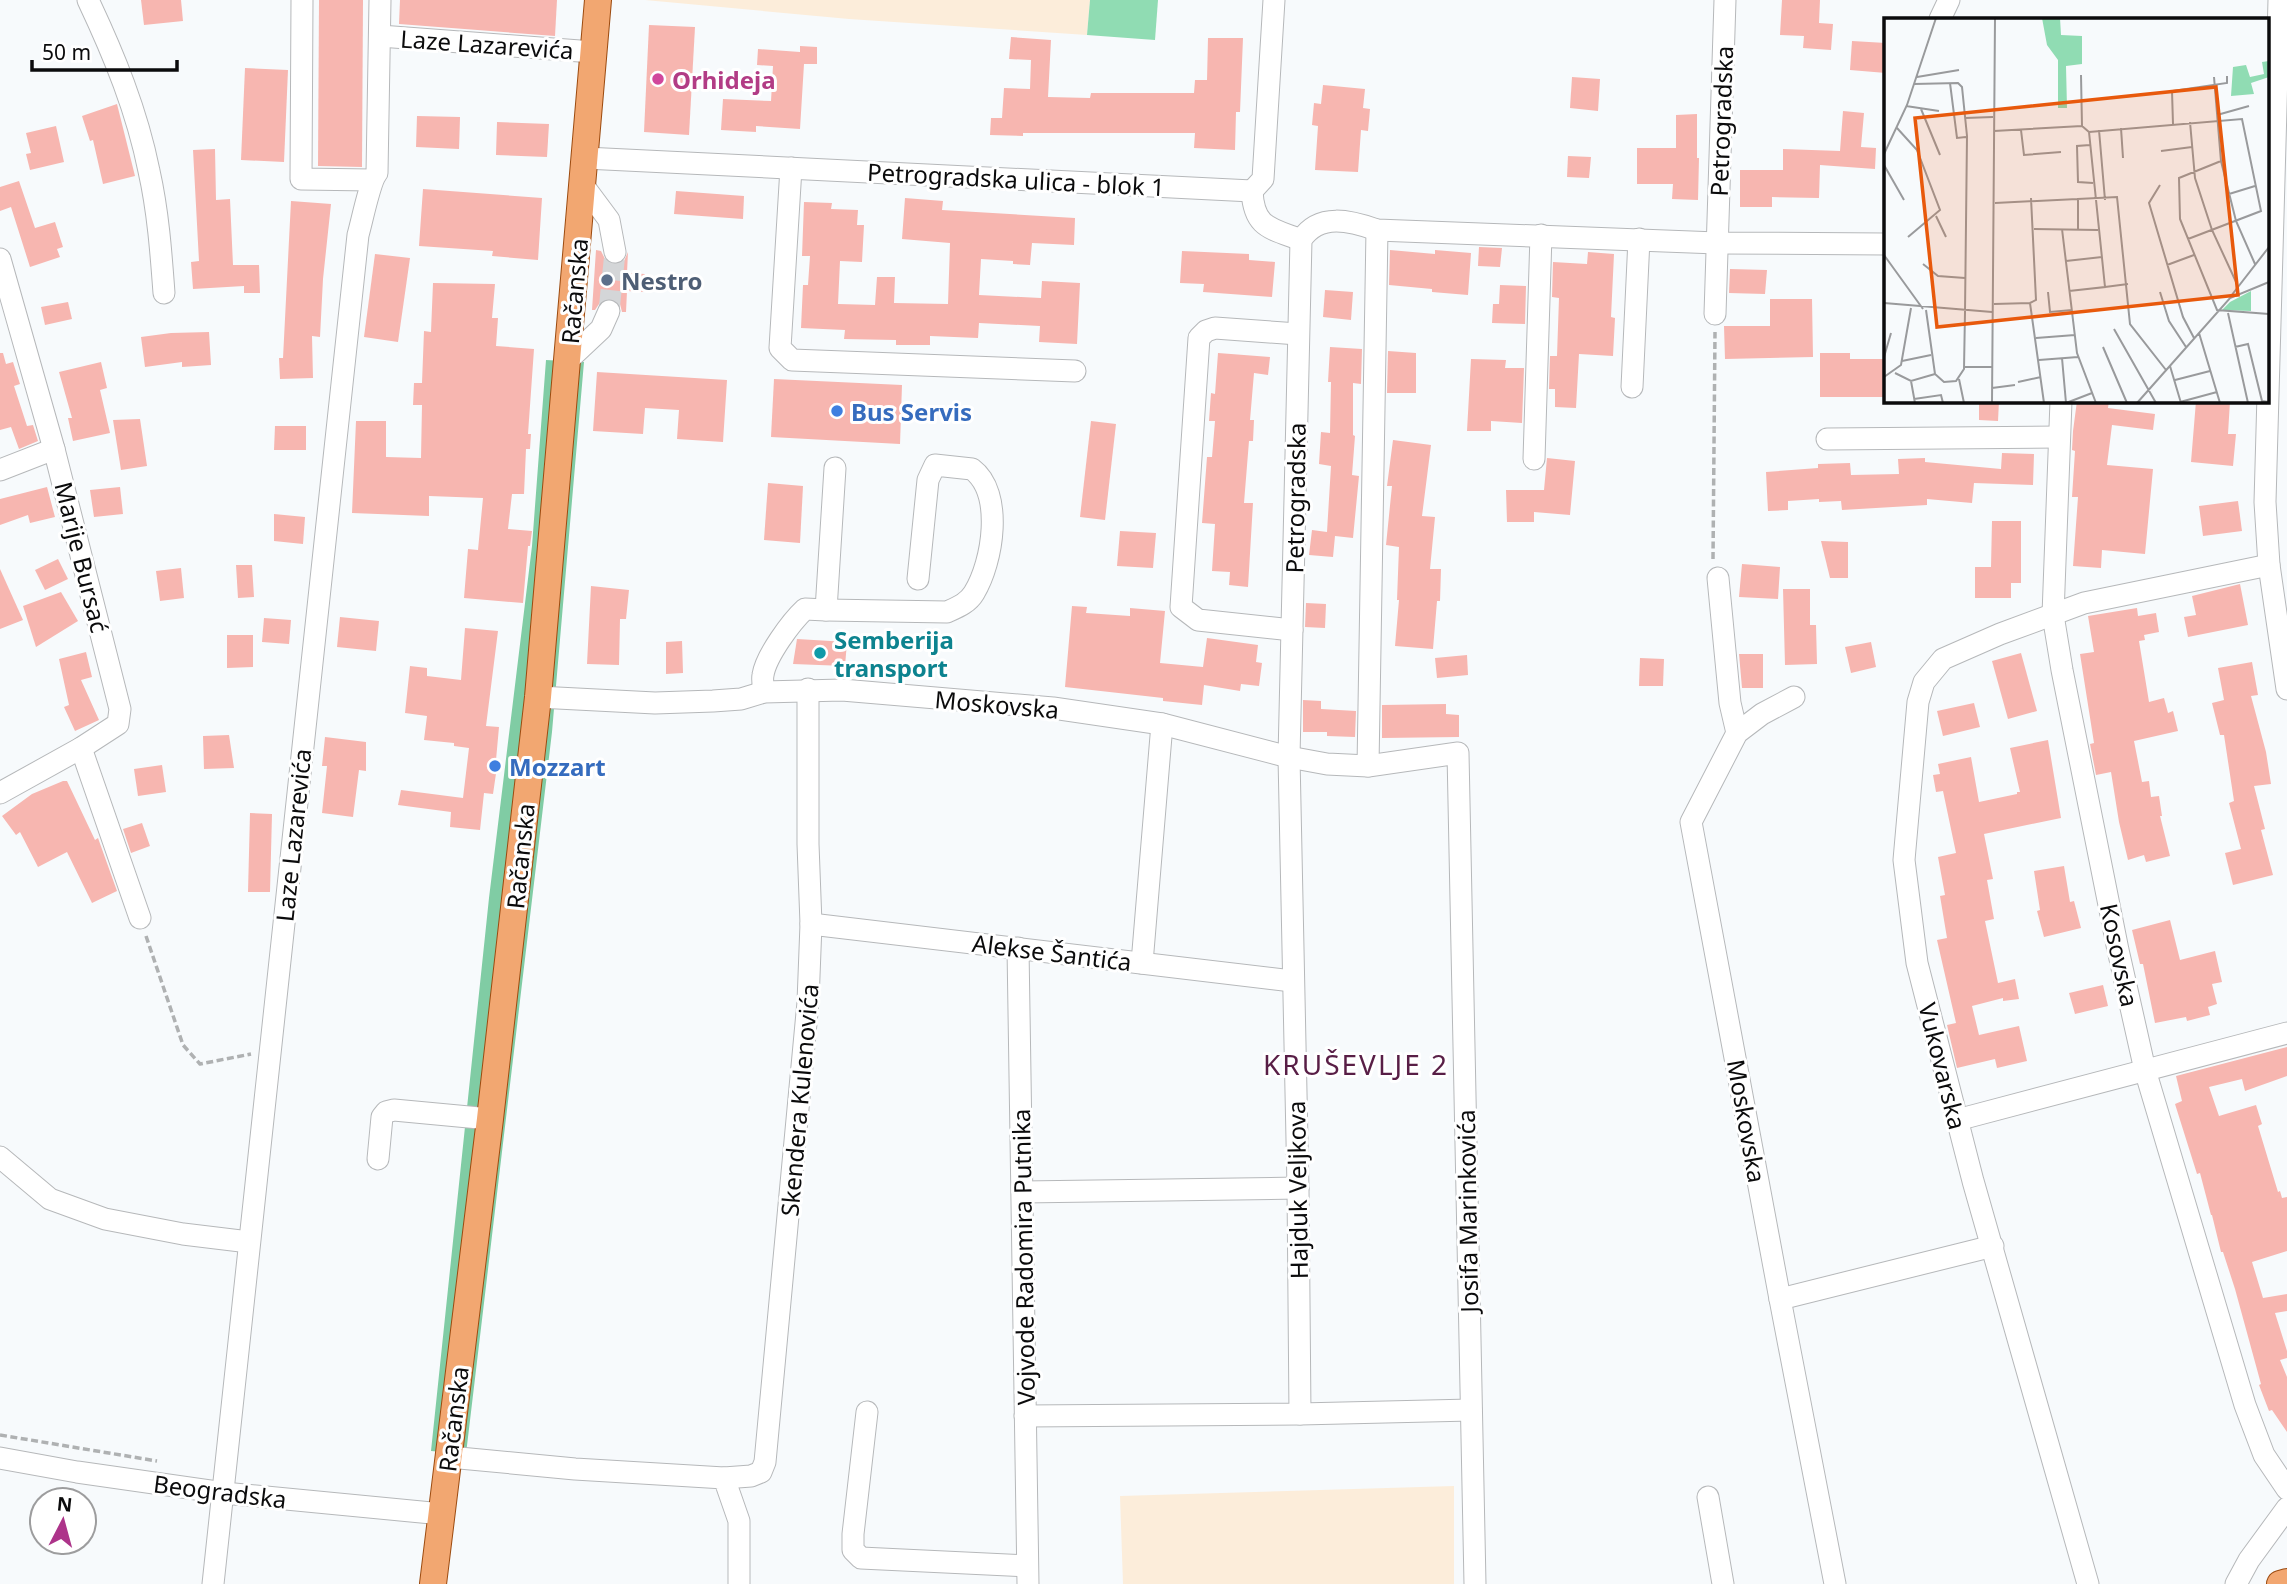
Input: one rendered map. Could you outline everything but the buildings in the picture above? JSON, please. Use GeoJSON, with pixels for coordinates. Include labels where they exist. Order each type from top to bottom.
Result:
{"type":"FeatureCollection","features":[{"type":"Feature","properties":{"kind":"main road","name":"Račanska"},"geometry":{"type":"LineString","coordinates":[[433,1584],[538,697],[598,0]]}},
{"type":"Feature","properties":{"kind":"main road"},"geometry":{"type":"LineString","coordinates":[[2280,1584],[2287,1582]]}},
{"type":"Feature","properties":{"kind":"street"},"geometry":{"type":"LineString","coordinates":[[88,0],[112,51],[134,110],[149,170],[159,231],[164,293]]}},
{"type":"Feature","properties":{"kind":"street"},"geometry":{"type":"LineString","coordinates":[[302,0],[301,179],[371,180]]}},
{"type":"Feature","properties":{"kind":"street","name":"Laze Lazarevića"},"geometry":{"type":"LineString","coordinates":[[213,1584],[358,235],[369,200],[371,180],[377,173],[380,0]]}},
{"type":"Feature","properties":{"kind":"street"},"geometry":{"type":"LineString","coordinates":[[1274,0],[1263,179],[1252,191],[1253,209],[1260,221],[1268,227],[1301,240],[1313,226],[1331,221],[1350,221],[1377,230],[1717,243],[1884,244]]}},
{"type":"Feature","properties":{"kind":"street","name":"Petrogradska"},"geometry":{"type":"LineString","coordinates":[[1715,314],[1725,0]]}},
{"type":"Feature","properties":{"kind":"street"},"geometry":{"type":"LineString","coordinates":[[1940,18],[1949,0]]}},
{"type":"Feature","properties":{"kind":"street"},"geometry":{"type":"LineString","coordinates":[[2270,376],[2275,249],[2279,216],[2279,0]]}},
{"type":"Feature","properties":{"kind":"street","name":"Laze Lazarevića"},"geometry":{"type":"LineString","coordinates":[[380,36],[593,52]]}},
{"type":"Feature","properties":{"kind":"street","name":"Petrogradska ulica - blok 1"},"geometry":{"type":"LineString","coordinates":[[585,158],[1252,191]]}},
{"type":"Feature","properties":{"kind":"street"},"geometry":{"type":"LineString","coordinates":[[791,168],[780,348],[792,360],[1076,371]]}},
{"type":"Feature","properties":{"kind":"street"},"geometry":{"type":"LineString","coordinates":[[583,185],[609,220],[615,252]]}},
{"type":"Feature","properties":{"kind":"street"},"geometry":{"type":"LineString","coordinates":[[1368,766],[1377,230]]}},
{"type":"Feature","properties":{"kind":"street"},"geometry":{"type":"LineString","coordinates":[[1534,459],[1541,236]]}},
{"type":"Feature","properties":{"kind":"street"},"geometry":{"type":"LineString","coordinates":[[1632,387],[1639,239]]}},
{"type":"Feature","properties":{"kind":"street","name":"Petrogradska"},"geometry":{"type":"LineString","coordinates":[[1289,757],[1301,240]]}},
{"type":"Feature","properties":{"kind":"street","name":"Marije Bursać"},"geometry":{"type":"LineString","coordinates":[[0,259],[54,449],[120,709],[118,724],[0,793]]}},
{"type":"Feature","properties":{"kind":"street"},"geometry":{"type":"LineString","coordinates":[[568,360],[601,330],[609,311]]}},
{"type":"Feature","properties":{"kind":"street"},"geometry":{"type":"LineString","coordinates":[[1292,630],[1198,620],[1181,607],[1199,338],[1206,331],[1215,328],[1298,334]]}},
{"type":"Feature","properties":{"kind":"street","name":"Kosovska"},"geometry":{"type":"LineString","coordinates":[[2061,402],[2053,615],[2118,950],[2145,1070],[2245,1405],[2264,1455],[2287,1489]]}},
{"type":"Feature","properties":{"kind":"street"},"geometry":{"type":"LineString","coordinates":[[2269,402],[2265,502],[2269,565],[2287,689]]}},
{"type":"Feature","properties":{"kind":"street"},"geometry":{"type":"LineString","coordinates":[[1828,439],[2059,437]]}},
{"type":"Feature","properties":{"kind":"street"},"geometry":{"type":"LineString","coordinates":[[0,470],[54,449]]}},
{"type":"Feature","properties":{"kind":"street"},"geometry":{"type":"LineString","coordinates":[[764,692],[762,677],[783,634],[805,609],[947,612],[961,606],[973,594],[982,576],[992,527],[991,500],[986,483],[972,469],[935,465],[928,480],[918,579]]}},
{"type":"Feature","properties":{"kind":"street"},"geometry":{"type":"LineString","coordinates":[[826,610],[835,468]]}},
{"type":"Feature","properties":{"kind":"street","name":"Vukovarska"},"geometry":{"type":"LineString","coordinates":[[2088,1584],[1957,1120],[1917,963],[1904,860],[1918,702],[1924,682],[1943,659],[1990,638],[2084,603],[2269,565]]}},
{"type":"Feature","properties":{"kind":"street"},"geometry":{"type":"LineString","coordinates":[[1718,578],[1730,703],[1737,733]]}},
{"type":"Feature","properties":{"kind":"street","name":"Skendera Kulenovića"},"geometry":{"type":"LineString","coordinates":[[449,1457],[575,1469],[724,1478],[751,1476],[761,1472],[765,1462],[808,1002],[811,924],[808,689]]}},
{"type":"Feature","properties":{"kind":"street","name":"Moskovska"},"geometry":{"type":"LineString","coordinates":[[538,697],[655,703],[701,702],[741,699],[764,692],[842,690],[1052,708],[1162,724],[1289,757],[1327,764],[1368,766],[1458,753]]}},
{"type":"Feature","properties":{"kind":"street","name":"Moskovska"},"geometry":{"type":"LineString","coordinates":[[1794,697],[1737,733],[1692,822],[1835,1584]]}},
{"type":"Feature","properties":{"kind":"street"},"geometry":{"type":"LineString","coordinates":[[1142,963],[1162,724]]}},
{"type":"Feature","properties":{"kind":"street"},"geometry":{"type":"LineString","coordinates":[[81,748],[140,918]]}},
{"type":"Feature","properties":{"kind":"street","name":"Josifa Marinkovića"},"geometry":{"type":"LineString","coordinates":[[1458,753],[1475,1584]]}},
{"type":"Feature","properties":{"kind":"street","name":"Hajduk Veljkova"},"geometry":{"type":"LineString","coordinates":[[1289,757],[1300,1414]]}},
{"type":"Feature","properties":{"kind":"street","name":"Alekse Šantića"},"geometry":{"type":"LineString","coordinates":[[811,924],[1293,981]]}},
{"type":"Feature","properties":{"kind":"street","name":"Vojvode Radomira Putnika"},"geometry":{"type":"LineString","coordinates":[[867,1412],[853,1550],[861,1558],[1027,1575],[1018,948]]}},
{"type":"Feature","properties":{"kind":"street"},"geometry":{"type":"LineString","coordinates":[[1957,1120],[2287,1033]]}},
{"type":"Feature","properties":{"kind":"street"},"geometry":{"type":"LineString","coordinates":[[378,1159],[382,1117],[386,1112],[394,1110],[490,1119]]}},
{"type":"Feature","properties":{"kind":"street"},"geometry":{"type":"LineString","coordinates":[[0,1157],[50,1199],[105,1219],[183,1234],[249,1242]]}},
{"type":"Feature","properties":{"kind":"street"},"geometry":{"type":"LineString","coordinates":[[1023,1192],[1298,1188]]}},
{"type":"Feature","properties":{"kind":"street"},"geometry":{"type":"LineString","coordinates":[[1780,1299],[1993,1245]]}},
{"type":"Feature","properties":{"kind":"street"},"geometry":{"type":"LineString","coordinates":[[1025,1416],[1471,1410]]}},
{"type":"Feature","properties":{"kind":"street","name":"Beogradska"},"geometry":{"type":"LineString","coordinates":[[0,1458],[224,1493],[442,1514]]}},
{"type":"Feature","properties":{"kind":"street"},"geometry":{"type":"LineString","coordinates":[[724,1478],[739,1521],[739,1584]]}},
{"type":"Feature","properties":{"kind":"street"},"geometry":{"type":"LineString","coordinates":[[1708,1497],[1723,1584]]}},
{"type":"Feature","properties":{"kind":"street"},"geometry":{"type":"LineString","coordinates":[[2236,1584],[2249,1560],[2287,1508]]}},
{"type":"Feature","properties":{"kind":"path"},"geometry":{"type":"LineString","coordinates":[[1715,314],[1713,561],[1718,578]]}},
{"type":"Feature","properties":{"kind":"path"},"geometry":{"type":"LineString","coordinates":[[140,918],[183,1045],[200,1064],[270,1050]]}},
{"type":"Feature","properties":{"kind":"shaded area"},"geometry":{"type":"Polygon","coordinates":[[[645,0],[1090,0],[1087,35],[849,19],[645,0]]]}},
{"type":"Feature","properties":{"kind":"shaded area"},"geometry":{"type":"Polygon","coordinates":[[[1454,1486],[1454,1584],[1123,1584],[1120,1496],[1454,1486]]]}},
{"type":"Feature","properties":{"kind":"green space"},"geometry":{"type":"Polygon","coordinates":[[[1090,0],[1158,0],[1155,40],[1087,35],[1090,0]]]}},
{"type":"Feature","properties":{"kind":"green space"},"geometry":{"type":"Polygon","coordinates":[[[546,360],[584,362],[552,732],[466,1454],[431,1451],[489,898],[532,546],[546,360]]]}},
{"type":"Feature","properties":{"kind":"tunnel"},"geometry":{"type":"LineString","coordinates":[[609,311],[615,252]]}},
{"type":"Feature","properties":{"kind":"place","name":"Orhideja"},"geometry":{"type":"Point","coordinates":[658,79]}},
{"type":"Feature","properties":{"kind":"place","name":"Nestro"},"geometry":{"type":"Point","coordinates":[607,280]}},
{"type":"Feature","properties":{"kind":"place","name":"Bus Servis"},"geometry":{"type":"Point","coordinates":[837,411]}},
{"type":"Feature","properties":{"kind":"place","name":"Semberija transport"},"geometry":{"type":"Point","coordinates":[820,653]}},
{"type":"Feature","properties":{"kind":"place","name":"Mozzart"},"geometry":{"type":"Point","coordinates":[495,766]}},
{"type":"Feature","properties":{"kind":"district","name":"KRUŠEVLJE 2"},"geometry":{"type":"Point","coordinates":[1356,1064]}}]}
